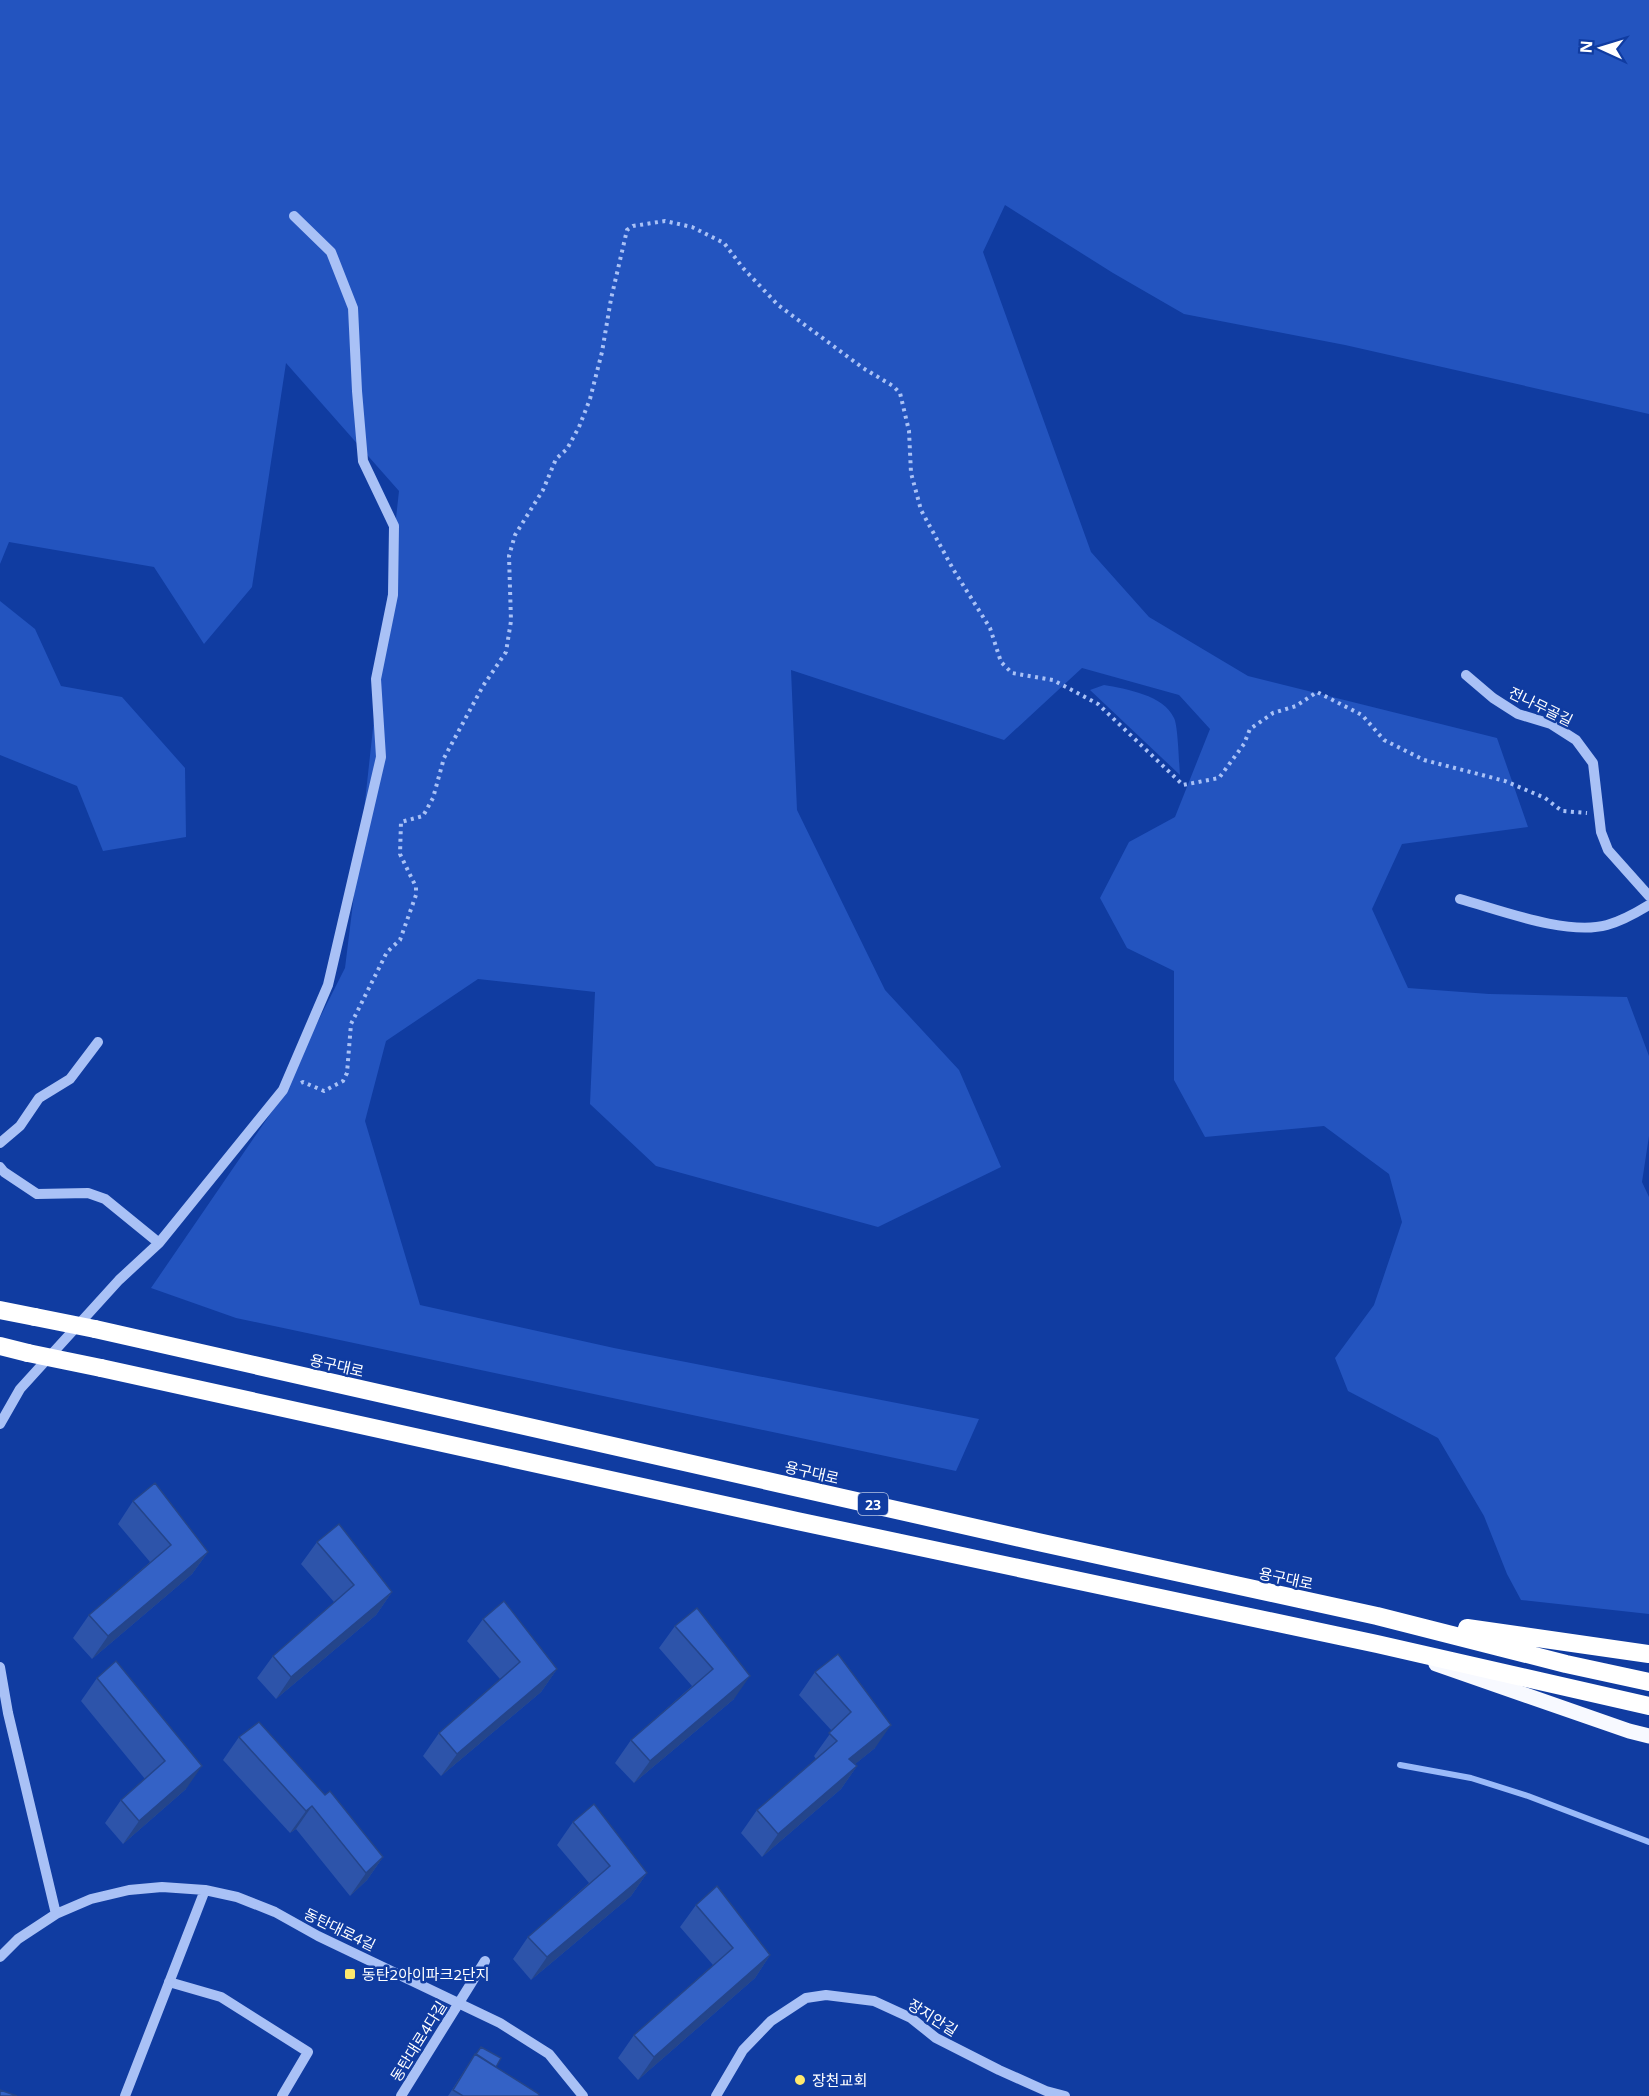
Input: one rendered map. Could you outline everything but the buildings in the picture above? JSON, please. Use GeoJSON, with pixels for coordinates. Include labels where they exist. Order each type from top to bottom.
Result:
{"type":"FeatureCollection","features":[{"type":"Feature","properties":{"kind":"highway","name":"용구대로"},"geometry":{"type":"LineString","coordinates":[[0,1310],[95,1329],[1038,1542],[1377,1616],[1566,1664],[1649,1682]]}},
{"type":"Feature","properties":{"kind":"highway","name":"23"},"geometry":{"type":"LineString","coordinates":[[0,1346],[774,1516],[1377,1644],[1649,1706]]}},
{"type":"Feature","properties":{"kind":"highway"},"geometry":{"type":"LineString","coordinates":[[1377,1616],[1649,1654]]}},
{"type":"Feature","properties":{"kind":"main road"},"geometry":{"type":"LineString","coordinates":[[1377,1644],[1649,1736]]}},
{"type":"Feature","properties":{"kind":"street"},"geometry":{"type":"LineString","coordinates":[[0,1425],[20,1389],[119,1280],[159,1243],[283,1090],[328,985],[381,757],[376,679],[393,595],[394,526],[363,461],[353,308],[331,252],[294,216]]}},
{"type":"Feature","properties":{"kind":"street","name":"전나무골길"},"geometry":{"type":"LineString","coordinates":[[1467,675],[1493,698],[1518,714],[1551,724],[1576,740],[1593,763],[1601,832],[1608,850],[1649,896]]}},
{"type":"Feature","properties":{"kind":"street"},"geometry":{"type":"LineString","coordinates":[[1460,899],[1563,927],[1605,926],[1649,905]]}},
{"type":"Feature","properties":{"kind":"street"},"geometry":{"type":"LineString","coordinates":[[0,1143],[21,1126],[39,1098],[70,1079],[98,1042]]}},
{"type":"Feature","properties":{"kind":"street"},"geometry":{"type":"LineString","coordinates":[[0,1167],[37,1194],[88,1193],[105,1199],[159,1243]]}},
{"type":"Feature","properties":{"kind":"street"},"geometry":{"type":"LineString","coordinates":[[0,1667],[8,1713],[56,1914]]}},
{"type":"Feature","properties":{"kind":"street","name":"동탄대로4길"},"geometry":{"type":"LineString","coordinates":[[0,1957],[18,1939],[56,1914],[91,1899],[129,1890],[162,1887],[205,1890],[237,1897],[275,1912],[318,1936],[500,2023],[549,2054],[583,2096]]}},
{"type":"Feature","properties":{"kind":"street"},"geometry":{"type":"LineString","coordinates":[[125,2096],[205,1890]]}},
{"type":"Feature","properties":{"kind":"street","name":"동탄대로4다길"},"geometry":{"type":"LineString","coordinates":[[401,2096],[485,1961]]}},
{"type":"Feature","properties":{"kind":"street"},"geometry":{"type":"LineString","coordinates":[[169,1982],[220,1997],[308,2052],[282,2096]]}},
{"type":"Feature","properties":{"kind":"street","name":"장지안길"},"geometry":{"type":"LineString","coordinates":[[716,2096],[743,2050],[771,2021],[806,1998],[826,1995],[874,2001],[911,2018],[936,2038],[999,2070],[1046,2091],[1065,2096]]}},
{"type":"Feature","properties":{"kind":"path"},"geometry":{"type":"LineString","coordinates":[[283,1090],[303,1082],[324,1092],[343,1081],[347,1073],[351,1024],[387,952],[400,940],[416,895],[416,887],[400,854],[401,822],[423,816],[434,798],[444,758],[474,700],[506,652],[511,621],[509,556],[515,535],[543,490],[556,459],[567,448],[583,418],[602,351],[620,255],[627,230],[633,226],[665,221],[692,227],[724,243],[743,268],[778,305],[900,393],[909,431],[911,473],[921,510],[952,569],[990,628],[1001,662],[1012,673],[1053,680],[1098,704],[1183,785],[1219,778],[1244,744],[1250,729],[1273,713],[1296,706],[1317,692],[1362,715],[1384,740],[1424,760],[1505,782],[1545,798],[1562,812],[1598,813]]}},
{"type":"Feature","properties":{"kind":"shaded area"},"geometry":{"type":"Polygon","coordinates":[[[0,0],[1649,0],[1649,414],[1345,345],[1184,314],[1113,273],[1005,205],[983,252],[1091,552],[1149,617],[1248,676],[1497,738],[1528,827],[1402,844],[1372,909],[1408,988],[1489,994],[1627,997],[1649,1056],[1649,1136],[1642,1182],[1649,1197],[1649,1614],[1521,1600],[1507,1574],[1484,1516],[1438,1438],[1348,1391],[1335,1358],[1374,1305],[1402,1222],[1389,1174],[1324,1126],[1205,1137],[1174,1080],[1174,971],[1127,948],[1100,898],[1129,842],[1175,817],[1210,729],[1179,695],[1082,668],[1004,740],[791,670],[797,810],[885,990],[959,1070],[1001,1167],[878,1227],[656,1166],[590,1104],[595,992],[478,979],[386,1041],[365,1121],[420,1305],[614,1348],[979,1419],[956,1471],[236,1318],[151,1288],[273,1110],[345,968],[399,491],[286,363],[252,587],[204,644],[154,567],[9,542],[0,564],[0,0]]]}},
{"type":"Feature","properties":{"kind":"shaded area"},"geometry":{"type":"Polygon","coordinates":[[[0,601],[35,629],[61,686],[122,697],[185,768],[186,837],[103,851],[77,786],[0,755],[0,601]]]}},
{"type":"Feature","properties":{"kind":"shaded area"},"geometry":{"type":"Polygon","coordinates":[[[1104,685],[1144,694],[1169,710],[1176,728],[1180,775],[1090,690],[1104,685]]]}},
{"type":"Feature","properties":{"kind":"waterway"},"geometry":{"type":"LineString","coordinates":[[1400,1765],[1471,1778],[1528,1796],[1649,1842]]}},
{"type":"Feature","properties":{"kind":"place","name":"동탄2아이파크2단지"},"geometry":{"type":"Point","coordinates":[350,1974]}},
{"type":"Feature","properties":{"kind":"place","name":"장천교회"},"geometry":{"type":"Point","coordinates":[800,2080]}}]}
